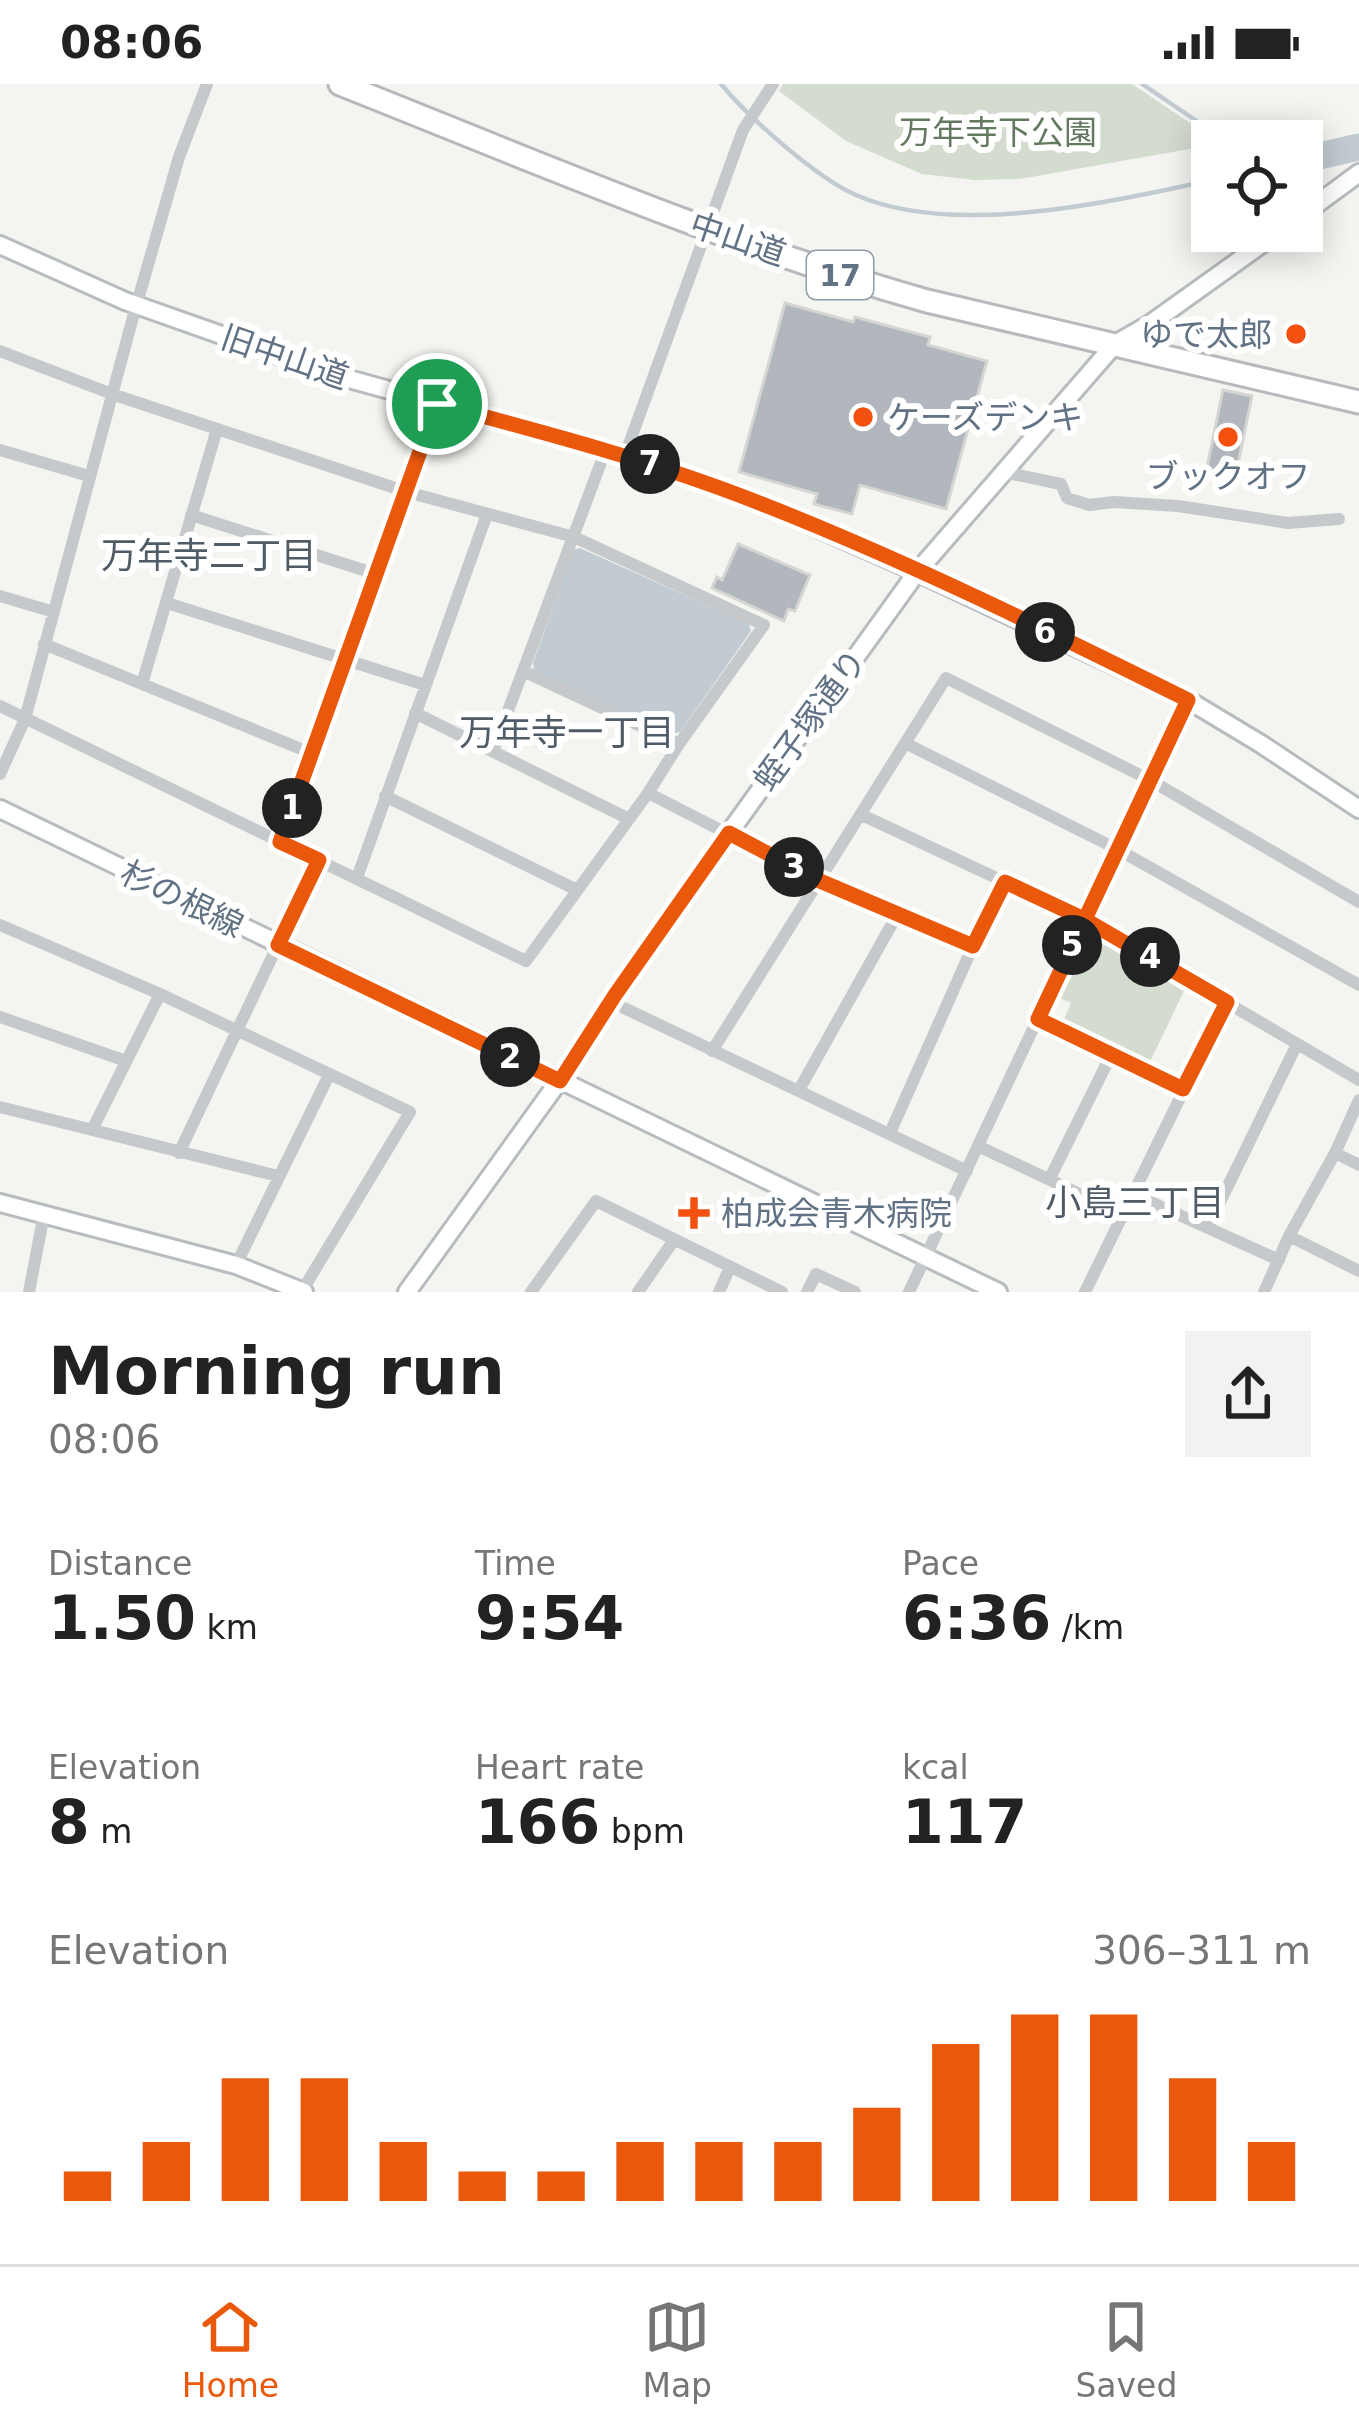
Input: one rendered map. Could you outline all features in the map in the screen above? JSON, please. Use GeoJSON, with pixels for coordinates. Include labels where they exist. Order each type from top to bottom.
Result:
{"type":"FeatureCollection","features":[{"type":"Feature","properties":{"kind":"highway","name":"中山道"},"geometry":{"type":"LineString","coordinates":[[340,84],[706,230],[905,295],[1359,402]]}},
{"type":"Feature","properties":{"kind":"street"},"geometry":{"type":"LineString","coordinates":[[0,774],[25,718],[179,157],[207,84]]}},
{"type":"Feature","properties":{"kind":"street"},"geometry":{"type":"LineString","coordinates":[[625,455],[746,125],[773,84]]}},
{"type":"Feature","properties":{"kind":"street"},"geometry":{"type":"LineString","coordinates":[[1323,200],[1359,173]]}},
{"type":"Feature","properties":{"kind":"street","name":"旧中山道"},"geometry":{"type":"LineString","coordinates":[[0,245],[137,305],[349,379],[606,449],[763,504],[1188,700],[1359,809]]}},
{"type":"Feature","properties":{"kind":"street","name":"蛭子塚通り"},"geometry":{"type":"LineString","coordinates":[[407,1292],[917,572],[1115,344],[1251,252]]}},
{"type":"Feature","properties":{"kind":"street"},"geometry":{"type":"LineString","coordinates":[[0,351],[112,394],[406,492],[574,537],[764,625],[526,961],[0,706]]}},
{"type":"Feature","properties":{"kind":"street"},"geometry":{"type":"LineString","coordinates":[[280,842],[437,404]]}},
{"type":"Feature","properties":{"kind":"street"},"geometry":{"type":"LineString","coordinates":[[142,684],[217,429]]}},
{"type":"Feature","properties":{"kind":"street"},"geometry":{"type":"LineString","coordinates":[[493,751],[606,449]]}},
{"type":"Feature","properties":{"kind":"street"},"geometry":{"type":"LineString","coordinates":[[0,450],[89,476]]}},
{"type":"Feature","properties":{"kind":"street"},"geometry":{"type":"LineString","coordinates":[[1003,472],[1061,484],[1067,498],[1090,505],[1178,506],[1288,523],[1339,519]]}},
{"type":"Feature","properties":{"kind":"street"},"geometry":{"type":"LineString","coordinates":[[357,878],[487,514]]}},
{"type":"Feature","properties":{"kind":"street"},"geometry":{"type":"LineString","coordinates":[[191,515],[376,574]]}},
{"type":"Feature","properties":{"kind":"street"},"geometry":{"type":"LineString","coordinates":[[0,596],[54,612]]}},
{"type":"Feature","properties":{"kind":"street"},"geometry":{"type":"LineString","coordinates":[[166,603],[425,685]]}},
{"type":"Feature","properties":{"kind":"street"},"geometry":{"type":"LineString","coordinates":[[44,644],[311,754]]}},
{"type":"Feature","properties":{"kind":"street"},"geometry":{"type":"LineString","coordinates":[[523,671],[679,745]]}},
{"type":"Feature","properties":{"kind":"street"},"geometry":{"type":"LineString","coordinates":[[712,1051],[946,678],[1150,780],[1359,902]]}},
{"type":"Feature","properties":{"kind":"street"},"geometry":{"type":"LineString","coordinates":[[909,1292],[1188,700]]}},
{"type":"Feature","properties":{"kind":"street"},"geometry":{"type":"LineString","coordinates":[[415,713],[629,819]]}},
{"type":"Feature","properties":{"kind":"street"},"geometry":{"type":"LineString","coordinates":[[905,743],[1117,849],[1359,985]]}},
{"type":"Feature","properties":{"kind":"street"},"geometry":{"type":"LineString","coordinates":[[648,793],[820,881],[973,946]]}},
{"type":"Feature","properties":{"kind":"street"},"geometry":{"type":"LineString","coordinates":[[385,796],[577,890]]}},
{"type":"Feature","properties":{"kind":"street","name":"杉の根線"},"geometry":{"type":"LineString","coordinates":[[0,809],[998,1292]]}},
{"type":"Feature","properties":{"kind":"street"},"geometry":{"type":"LineString","coordinates":[[862,814],[1084,919],[1359,1080]]}},
{"type":"Feature","properties":{"kind":"street"},"geometry":{"type":"LineString","coordinates":[[179,1153],[319,860]]}},
{"type":"Feature","properties":{"kind":"street"},"geometry":{"type":"LineString","coordinates":[[890,1133],[1005,882]]}},
{"type":"Feature","properties":{"kind":"street"},"geometry":{"type":"LineString","coordinates":[[799,1090],[898,913]]}},
{"type":"Feature","properties":{"kind":"street"},"geometry":{"type":"LineString","coordinates":[[0,925],[237,1029],[410,1112],[303,1292],[236,1265],[0,1203]]}},
{"type":"Feature","properties":{"kind":"street"},"geometry":{"type":"LineString","coordinates":[[92,1130],[160,994]]}},
{"type":"Feature","properties":{"kind":"street"},"geometry":{"type":"LineString","coordinates":[[1085,1292],[1227,1002]]}},
{"type":"Feature","properties":{"kind":"street"},"geometry":{"type":"LineString","coordinates":[[625,1008],[967,1171]]}},
{"type":"Feature","properties":{"kind":"street"},"geometry":{"type":"LineString","coordinates":[[0,1017],[126,1061]]}},
{"type":"Feature","properties":{"kind":"street"},"geometry":{"type":"LineString","coordinates":[[1038,1019],[1183,1089]]}},
{"type":"Feature","properties":{"kind":"street"},"geometry":{"type":"LineString","coordinates":[[1208,1228],[1297,1044]]}},
{"type":"Feature","properties":{"kind":"street"},"geometry":{"type":"LineString","coordinates":[[1050,1178],[1111,1055]]}},
{"type":"Feature","properties":{"kind":"street"},"geometry":{"type":"LineString","coordinates":[[236,1265],[329,1075]]}},
{"type":"Feature","properties":{"kind":"street"},"geometry":{"type":"LineString","coordinates":[[1264,1292],[1359,1100]]}},
{"type":"Feature","properties":{"kind":"street"},"geometry":{"type":"LineString","coordinates":[[0,1107],[278,1176]]}},
{"type":"Feature","properties":{"kind":"street"},"geometry":{"type":"LineString","coordinates":[[978,1146],[1124,1215]]}},
{"type":"Feature","properties":{"kind":"street"},"geometry":{"type":"LineString","coordinates":[[1335,1153],[1359,1166]]}},
{"type":"Feature","properties":{"kind":"street"},"geometry":{"type":"LineString","coordinates":[[1135,1195],[1279,1261]]}},
{"type":"Feature","properties":{"kind":"street"},"geometry":{"type":"LineString","coordinates":[[531,1292],[596,1201],[782,1292]]}},
{"type":"Feature","properties":{"kind":"street"},"geometry":{"type":"LineString","coordinates":[[29,1292],[44,1214]]}},
{"type":"Feature","properties":{"kind":"street"},"geometry":{"type":"LineString","coordinates":[[1289,1236],[1359,1271]]}},
{"type":"Feature","properties":{"kind":"street"},"geometry":{"type":"LineString","coordinates":[[638,1292],[674,1240]]}},
{"type":"Feature","properties":{"kind":"street"},"geometry":{"type":"LineString","coordinates":[[719,1292],[730,1267]]}},
{"type":"Feature","properties":{"kind":"street"},"geometry":{"type":"LineString","coordinates":[[807,1292],[816,1274],[855,1292]]}},
{"type":"Feature","properties":{"kind":"green space","name":"万年寺下公園"},"geometry":{"type":"Polygon","coordinates":[[[783,84],[1132,84],[1191,124],[1191,149],[1020,179],[922,174],[846,141],[779,91],[783,84]]]}},
{"type":"Feature","properties":{"kind":"green space"},"geometry":{"type":"Polygon","coordinates":[[[1095,930],[1186,987],[1148,1066],[1062,1024],[1071,1003],[1057,997],[1085,932],[1095,930]]]}},
{"type":"Feature","properties":{"kind":"shaded area"},"geometry":{"type":"Polygon","coordinates":[[[580,548],[749,624],[751,631],[680,732],[667,735],[534,670],[574,550],[580,548]]]}},
{"type":"Feature","properties":{"kind":"building","name":"ケーズデンキ"},"geometry":{"type":"Polygon","coordinates":[[[785,303],[930,337],[928,345],[987,361],[946,509],[860,485],[852,514],[814,504],[817,494],[739,472],[785,303]]]}},
{"type":"Feature","properties":{"kind":"building","name":"ブックオフ"},"geometry":{"type":"Polygon","coordinates":[[[1223,390],[1252,396],[1234,483],[1205,477],[1223,390]]]}},
{"type":"Feature","properties":{"kind":"building"},"geometry":{"type":"Polygon","coordinates":[[[738,544],[810,575],[795,611],[788,609],[784,621],[712,588],[717,577],[722,580],[738,544]]]}},
{"type":"Feature","properties":{"kind":"waterway"},"geometry":{"type":"LineString","coordinates":[[721,84],[823,176],[856,195],[895,208],[939,214],[1033,212],[1191,184]]}},
{"type":"Feature","properties":{"kind":"waterway"},"geometry":{"type":"LineString","coordinates":[[1142,84],[1195,120]]}},
{"type":"Feature","properties":{"kind":"waterway"},"geometry":{"type":"LineString","coordinates":[[1323,155],[1359,147]]}},
{"type":"Feature","properties":{"kind":"place","name":"ゆで太郎"},"geometry":{"type":"Point","coordinates":[1296,334]}},
{"type":"Feature","properties":{"kind":"place","name":"ケーズデンキ"},"geometry":{"type":"Point","coordinates":[863,417]}},
{"type":"Feature","properties":{"kind":"place","name":"ブックオフ"},"geometry":{"type":"Point","coordinates":[1228,437]}},
{"type":"Feature","properties":{"kind":"place","name":"柏成会青木病院"},"geometry":{"type":"Point","coordinates":[694,1213]}},
{"type":"Feature","properties":{"kind":"district","name":"万年寺二丁目"},"geometry":{"type":"Point","coordinates":[209,555]}},
{"type":"Feature","properties":{"kind":"district","name":"万年寺一丁目"},"geometry":{"type":"Point","coordinates":[567,732]}},
{"type":"Feature","properties":{"kind":"district","name":"小島三丁目"},"geometry":{"type":"Point","coordinates":[1135,1202]}},
{"type":"Feature","properties":{"kind":"route"},"geometry":{"type":"LineString","coordinates":[[437,404],[280,842],[319,860],[278,945],[560,1081],[729,833],[820,881],[973,946],[1005,882],[1084,919],[1227,1002],[1183,1089],[1038,1019],[1084,919],[1188,700],[763,504],[625,455],[437,404]]}}]}
